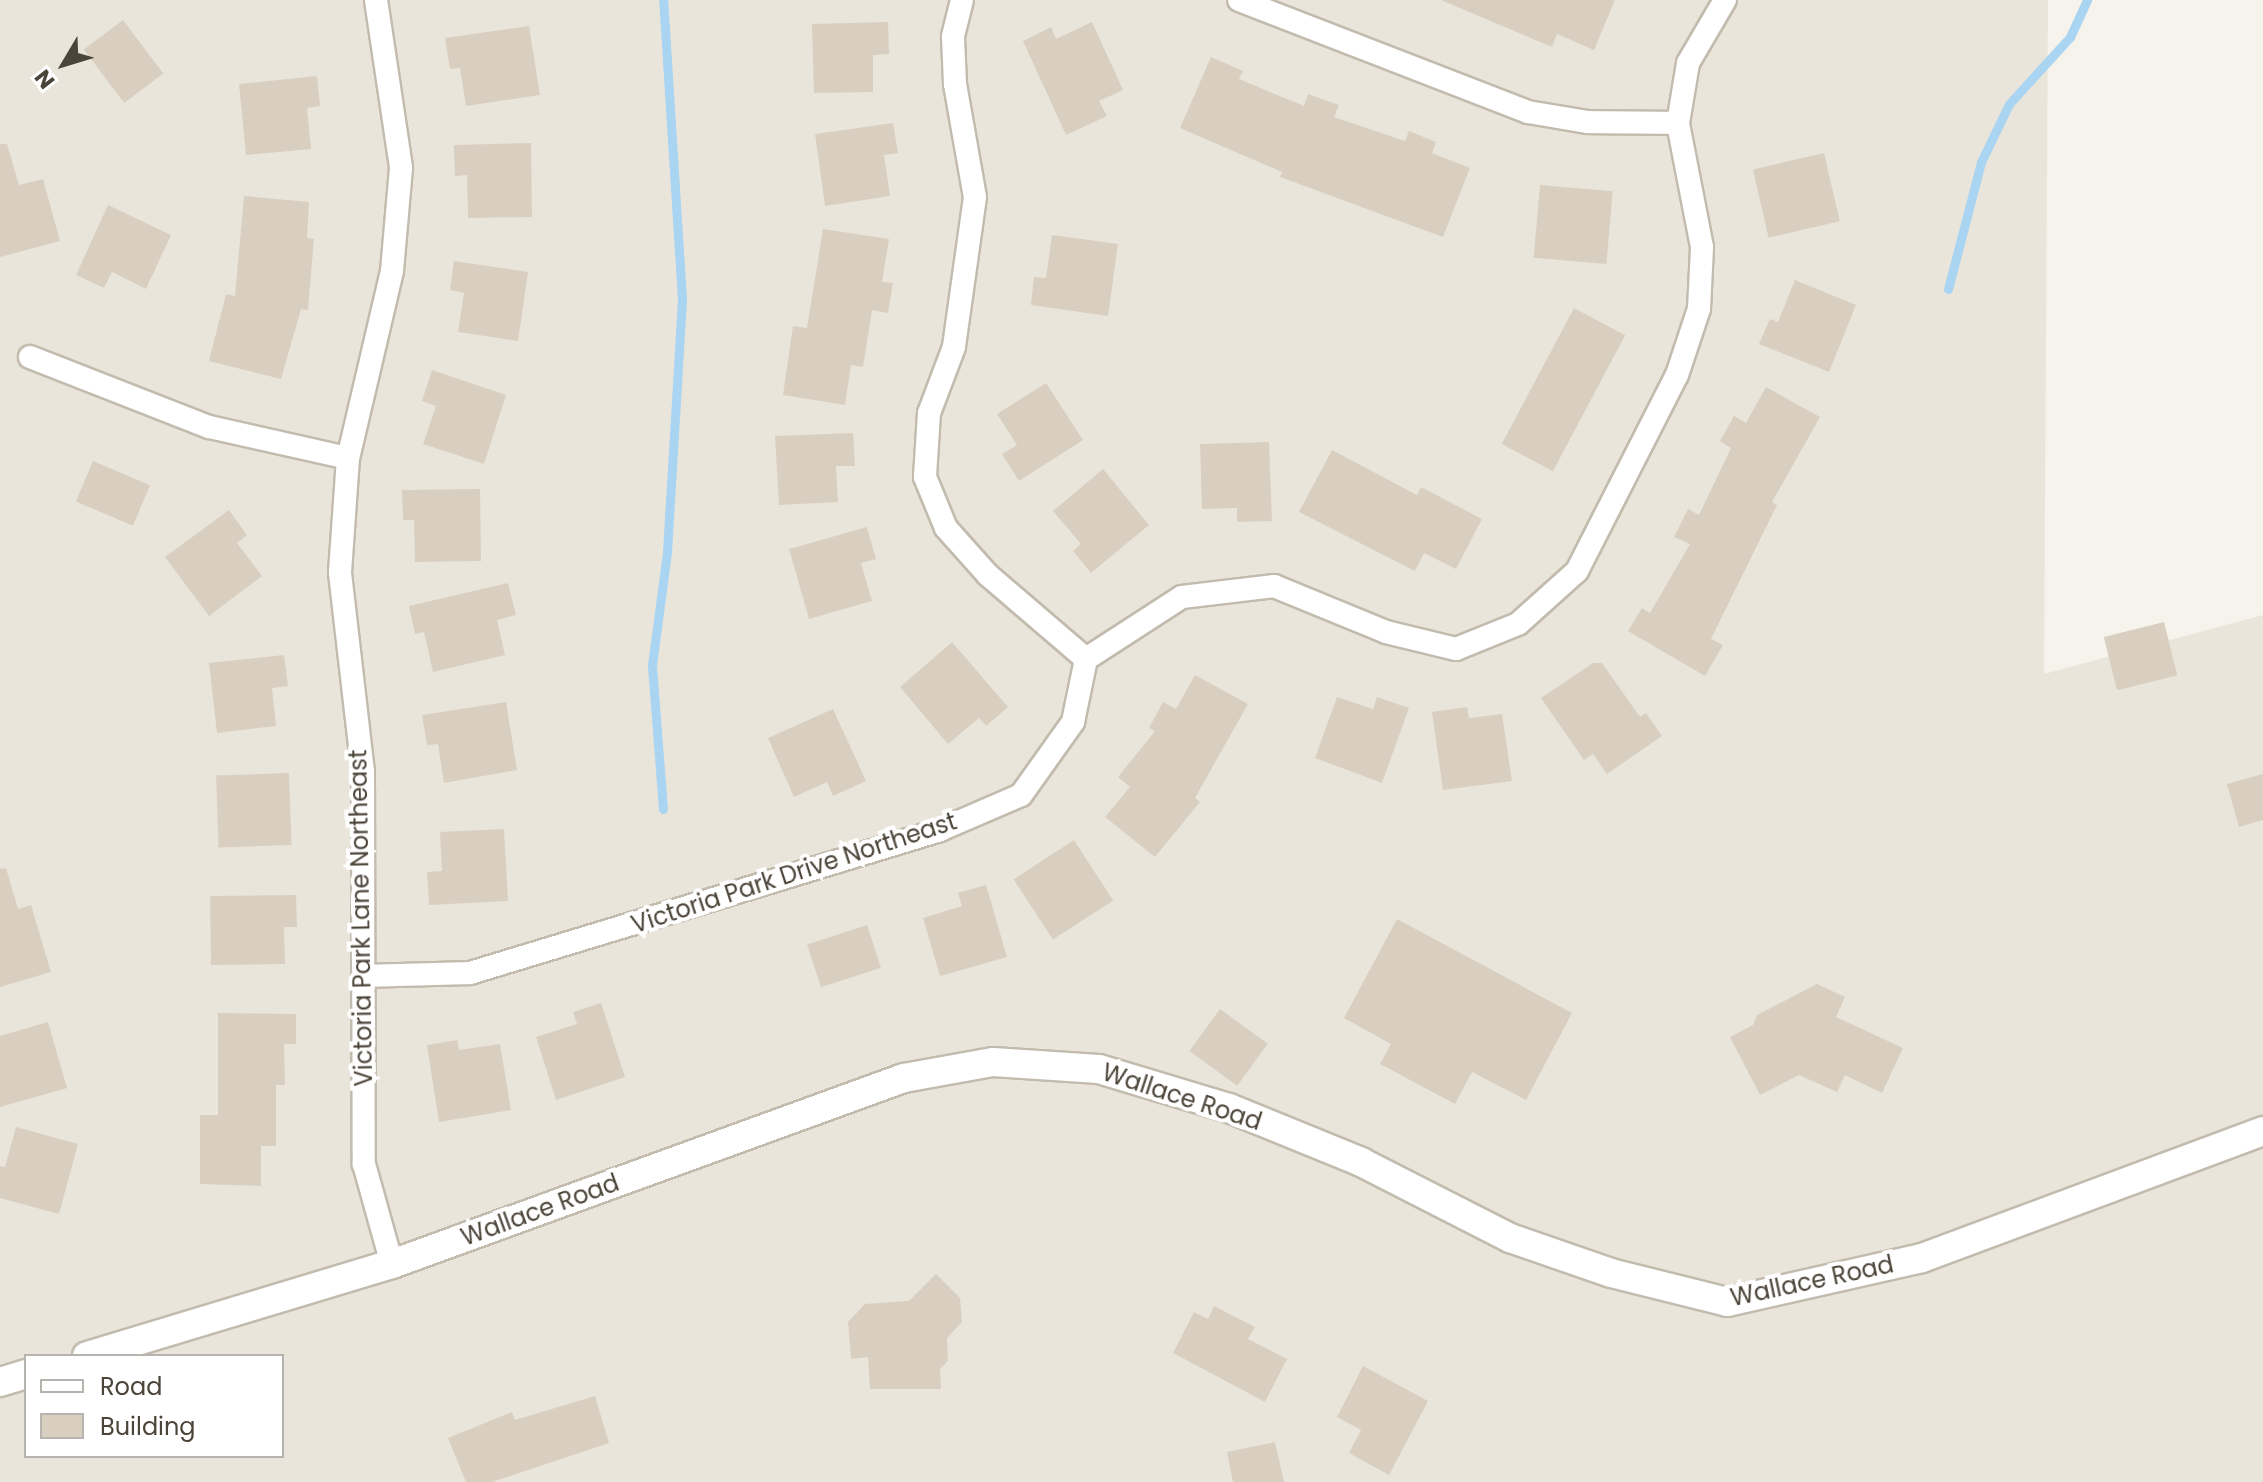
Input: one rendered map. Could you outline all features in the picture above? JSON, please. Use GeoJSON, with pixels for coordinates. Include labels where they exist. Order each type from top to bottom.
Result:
{"type":"FeatureCollection","features":[{"type":"Feature","properties":{"kind":"street","name":"Victoria Park Lane Northeast"},"geometry":{"type":"LineString","coordinates":[[376,0],[401,168],[392,271],[348,458],[340,573],[363,771],[364,1164],[392,1264]]}},
{"type":"Feature","properties":{"kind":"street"},"geometry":{"type":"LineString","coordinates":[[962,0],[953,37],[955,84],[975,197],[954,347],[929,413],[925,477],[946,528],[988,575],[1086,659],[1182,597],[1274,586],[1386,632],[1456,649],[1518,624],[1577,571],[1677,375],[1699,309],[1702,247],[1678,123],[1688,63],[1725,0]]}},
{"type":"Feature","properties":{"kind":"street"},"geometry":{"type":"LineString","coordinates":[[1239,0],[1528,112],[1588,122],[1678,123]]}},
{"type":"Feature","properties":{"kind":"street"},"geometry":{"type":"LineString","coordinates":[[30,357],[209,427],[348,458]]}},
{"type":"Feature","properties":{"kind":"street","name":"Victoria Park Drive Northeast"},"geometry":{"type":"LineString","coordinates":[[363,976],[470,973],[954,824],[1021,795],[1073,722],[1086,659]]}},
{"type":"Feature","properties":{"kind":"street","name":"Wallace Road"},"geometry":{"type":"LineString","coordinates":[[94,1354],[392,1264],[904,1078],[993,1062],[1099,1069],[1229,1108],[1361,1162],[1510,1238],[1611,1273],[1727,1302],[1922,1258],[2263,1131]]}},
{"type":"Feature","properties":{"kind":"street"},"geometry":{"type":"LineString","coordinates":[[0,1382],[24,1375]]}},
{"type":"Feature","properties":{"kind":"shaded area"},"geometry":{"type":"Polygon","coordinates":[[[0,0],[2048,0],[2044,674],[2263,615],[2263,1482],[0,1482],[0,0]]]}},
{"type":"Feature","properties":{"kind":"building"},"geometry":{"type":"Polygon","coordinates":[[[1441,0],[1615,0],[1594,50],[1557,34],[1552,47],[1441,0]]]}},
{"type":"Feature","properties":{"kind":"building"},"geometry":{"type":"Polygon","coordinates":[[[123,20],[163,74],[124,103],[84,49],[123,20]]]}},
{"type":"Feature","properties":{"kind":"building"},"geometry":{"type":"Polygon","coordinates":[[[888,22],[889,54],[873,55],[873,92],[814,93],[812,24],[888,22]]]}},
{"type":"Feature","properties":{"kind":"building"},"geometry":{"type":"Polygon","coordinates":[[[1092,22],[1123,90],[1099,101],[1107,116],[1066,135],[1023,41],[1051,27],[1056,39],[1092,22]]]}},
{"type":"Feature","properties":{"kind":"building"},"geometry":{"type":"Polygon","coordinates":[[[529,26],[540,95],[466,106],[460,68],[450,69],[445,38],[529,26]]]}},
{"type":"Feature","properties":{"kind":"building"},"geometry":{"type":"Polygon","coordinates":[[[1211,57],[1243,71],[1239,79],[1304,106],[1308,94],[1339,105],[1334,117],[1405,141],[1409,131],[1436,142],[1432,153],[1470,168],[1443,237],[1280,177],[1282,172],[1180,128],[1211,57]]]}},
{"type":"Feature","properties":{"kind":"building"},"geometry":{"type":"Polygon","coordinates":[[[317,76],[320,106],[307,108],[311,149],[246,155],[239,84],[317,76]]]}},
{"type":"Feature","properties":{"kind":"building"},"geometry":{"type":"Polygon","coordinates":[[[893,123],[898,153],[884,155],[890,196],[825,206],[815,134],[893,123]]]}},
{"type":"Feature","properties":{"kind":"building"},"geometry":{"type":"Polygon","coordinates":[[[531,143],[532,217],[468,218],[467,175],[455,176],[454,145],[531,143]]]}},
{"type":"Feature","properties":{"kind":"building"},"geometry":{"type":"Polygon","coordinates":[[[0,144],[7,144],[19,185],[43,179],[60,241],[0,257],[0,144]]]}},
{"type":"Feature","properties":{"kind":"building"},"geometry":{"type":"Polygon","coordinates":[[[1824,153],[1840,221],[1769,238],[1753,169],[1824,153]]]}},
{"type":"Feature","properties":{"kind":"building"},"geometry":{"type":"Polygon","coordinates":[[[1540,185],[1613,191],[1606,264],[1534,258],[1540,185]]]}},
{"type":"Feature","properties":{"kind":"building"},"geometry":{"type":"Polygon","coordinates":[[[244,196],[309,202],[307,238],[314,239],[308,310],[301,309],[281,379],[209,361],[226,294],[235,296],[244,196]]]}},
{"type":"Feature","properties":{"kind":"building"},"geometry":{"type":"Polygon","coordinates":[[[108,205],[171,235],[146,289],[112,272],[104,288],[76,275],[108,205]]]}},
{"type":"Feature","properties":{"kind":"building"},"geometry":{"type":"Polygon","coordinates":[[[823,229],[889,239],[882,282],[893,283],[888,313],[872,310],[863,367],[851,365],[845,405],[783,395],[793,326],[807,328],[823,229]]]}},
{"type":"Feature","properties":{"kind":"building"},"geometry":{"type":"Polygon","coordinates":[[[1052,235],[1118,244],[1108,316],[1031,305],[1034,277],[1046,278],[1052,235]]]}},
{"type":"Feature","properties":{"kind":"building"},"geometry":{"type":"Polygon","coordinates":[[[454,261],[528,272],[518,341],[458,332],[464,293],[450,290],[454,261]]]}},
{"type":"Feature","properties":{"kind":"building"},"geometry":{"type":"Polygon","coordinates":[[[1795,280],[1856,305],[1829,372],[1759,344],[1770,319],[1778,322],[1795,280]]]}},
{"type":"Feature","properties":{"kind":"building"},"geometry":{"type":"Polygon","coordinates":[[[1574,308],[1625,335],[1553,471],[1502,444],[1574,308]]]}},
{"type":"Feature","properties":{"kind":"building"},"geometry":{"type":"Polygon","coordinates":[[[432,370],[506,395],[484,464],[423,444],[436,406],[422,401],[432,370]]]}},
{"type":"Feature","properties":{"kind":"building"},"geometry":{"type":"Polygon","coordinates":[[[1046,383],[1083,440],[1019,481],[1002,454],[1017,445],[997,414],[1046,383]]]}},
{"type":"Feature","properties":{"kind":"building"},"geometry":{"type":"Polygon","coordinates":[[[1766,387],[1820,417],[1772,502],[1777,505],[1711,639],[1723,645],[1705,676],[1628,631],[1642,608],[1650,613],[1690,544],[1674,537],[1688,509],[1699,515],[1731,448],[1720,441],[1734,416],[1746,423],[1766,387]]]}},
{"type":"Feature","properties":{"kind":"building"},"geometry":{"type":"Polygon","coordinates":[[[853,433],[855,466],[836,466],[838,502],[779,505],[775,436],[853,433]]]}},
{"type":"Feature","properties":{"kind":"building"},"geometry":{"type":"Polygon","coordinates":[[[1269,442],[1272,521],[1237,522],[1237,508],[1202,509],[1200,444],[1269,442]]]}},
{"type":"Feature","properties":{"kind":"building"},"geometry":{"type":"Polygon","coordinates":[[[1332,450],[1417,495],[1421,487],[1482,519],[1456,569],[1424,553],[1415,571],[1299,512],[1332,450]]]}},
{"type":"Feature","properties":{"kind":"building"},"geometry":{"type":"Polygon","coordinates":[[[93,461],[150,485],[133,526],[76,502],[93,461]]]}},
{"type":"Feature","properties":{"kind":"building"},"geometry":{"type":"Polygon","coordinates":[[[1103,469],[1149,525],[1091,573],[1073,551],[1081,544],[1053,511],[1103,469]]]}},
{"type":"Feature","properties":{"kind":"building"},"geometry":{"type":"Polygon","coordinates":[[[480,489],[481,561],[415,562],[414,520],[403,520],[402,490],[480,489]]]}},
{"type":"Feature","properties":{"kind":"building"},"geometry":{"type":"Polygon","coordinates":[[[229,510],[247,535],[237,543],[262,576],[209,616],[165,557],[229,510]]]}},
{"type":"Feature","properties":{"kind":"building"},"geometry":{"type":"Polygon","coordinates":[[[867,527],[876,559],[861,563],[872,601],[809,619],[789,549],[867,527]]]}},
{"type":"Feature","properties":{"kind":"building"},"geometry":{"type":"Polygon","coordinates":[[[508,583],[516,615],[497,620],[505,655],[433,672],[424,632],[415,634],[409,606],[508,583]]]}},
{"type":"Feature","properties":{"kind":"building"},"geometry":{"type":"Polygon","coordinates":[[[2164,622],[2177,675],[2117,690],[2104,637],[2164,622]]]}},
{"type":"Feature","properties":{"kind":"building"},"geometry":{"type":"Polygon","coordinates":[[[952,642],[1008,707],[986,726],[979,718],[948,744],[900,687],[952,642]]]}},
{"type":"Feature","properties":{"kind":"building"},"geometry":{"type":"Polygon","coordinates":[[[284,655],[288,686],[272,688],[276,726],[217,733],[209,663],[284,655]]]}},
{"type":"Feature","properties":{"kind":"building"},"geometry":{"type":"Polygon","coordinates":[[[1593,663],[1602,663],[1640,717],[1646,713],[1662,736],[1607,774],[1593,754],[1584,760],[1541,698],[1593,663]]]}},
{"type":"Feature","properties":{"kind":"building"},"geometry":{"type":"Polygon","coordinates":[[[1195,675],[1248,704],[1195,798],[1200,802],[1155,857],[1105,817],[1130,787],[1118,777],[1155,731],[1149,728],[1163,702],[1176,709],[1195,675]]]}},
{"type":"Feature","properties":{"kind":"building"},"geometry":{"type":"Polygon","coordinates":[[[1337,697],[1373,709],[1377,697],[1409,708],[1382,783],[1315,758],[1337,697]]]}},
{"type":"Feature","properties":{"kind":"building"},"geometry":{"type":"Polygon","coordinates":[[[506,702],[517,770],[444,783],[438,744],[427,745],[422,715],[506,702]]]}},
{"type":"Feature","properties":{"kind":"building"},"geometry":{"type":"Polygon","coordinates":[[[1467,707],[1469,718],[1502,714],[1512,781],[1443,790],[1432,712],[1467,707]]]}},
{"type":"Feature","properties":{"kind":"building"},"geometry":{"type":"Polygon","coordinates":[[[833,709],[866,781],[833,796],[827,782],[794,797],[768,738],[833,709]]]}},
{"type":"Feature","properties":{"kind":"building"},"geometry":{"type":"Polygon","coordinates":[[[289,773],[292,845],[219,848],[216,776],[289,773]]]}},
{"type":"Feature","properties":{"kind":"building"},"geometry":{"type":"Polygon","coordinates":[[[2263,774],[2263,820],[2239,827],[2227,784],[2263,774]]]}},
{"type":"Feature","properties":{"kind":"building"},"geometry":{"type":"Polygon","coordinates":[[[504,829],[508,901],[429,905],[427,872],[442,871],[440,832],[504,829]]]}},
{"type":"Feature","properties":{"kind":"building"},"geometry":{"type":"Polygon","coordinates":[[[1074,840],[1113,900],[1053,940],[1014,879],[1074,840]]]}},
{"type":"Feature","properties":{"kind":"building"},"geometry":{"type":"Polygon","coordinates":[[[6,868],[18,909],[31,905],[51,972],[0,987],[0,869],[6,868]]]}},
{"type":"Feature","properties":{"kind":"building"},"geometry":{"type":"Polygon","coordinates":[[[986,885],[1007,957],[940,976],[923,918],[962,906],[958,893],[986,885]]]}},
{"type":"Feature","properties":{"kind":"building"},"geometry":{"type":"Polygon","coordinates":[[[296,895],[297,927],[284,927],[285,964],[211,965],[210,896],[296,895]]]}},
{"type":"Feature","properties":{"kind":"building"},"geometry":{"type":"Polygon","coordinates":[[[1397,919],[1572,1013],[1526,1100],[1472,1072],[1455,1104],[1380,1064],[1391,1044],[1344,1018],[1397,919]]]}},
{"type":"Feature","properties":{"kind":"building"},"geometry":{"type":"Polygon","coordinates":[[[867,925],[881,968],[821,987],[807,944],[867,925]]]}},
{"type":"Feature","properties":{"kind":"building"},"geometry":{"type":"Polygon","coordinates":[[[1817,984],[1845,997],[1836,1017],[1903,1048],[1882,1093],[1845,1075],[1837,1092],[1799,1075],[1760,1095],[1730,1037],[1753,1025],[1757,1015],[1817,984]]]}},
{"type":"Feature","properties":{"kind":"building"},"geometry":{"type":"Polygon","coordinates":[[[601,1003],[625,1077],[556,1100],[536,1037],[577,1024],[573,1012],[601,1003]]]}},
{"type":"Feature","properties":{"kind":"building"},"geometry":{"type":"Polygon","coordinates":[[[1220,1009],[1268,1044],[1237,1086],[1189,1051],[1220,1009]]]}},
{"type":"Feature","properties":{"kind":"building"},"geometry":{"type":"Polygon","coordinates":[[[218,1013],[296,1014],[296,1044],[284,1044],[285,1085],[276,1085],[276,1146],[261,1146],[261,1186],[200,1184],[200,1115],[218,1115],[218,1013]]]}},
{"type":"Feature","properties":{"kind":"building"},"geometry":{"type":"Polygon","coordinates":[[[48,1022],[67,1088],[0,1107],[0,1036],[48,1022]]]}},
{"type":"Feature","properties":{"kind":"building"},"geometry":{"type":"Polygon","coordinates":[[[457,1040],[459,1050],[500,1044],[511,1110],[439,1122],[427,1045],[457,1040]]]}},
{"type":"Feature","properties":{"kind":"building"},"geometry":{"type":"Polygon","coordinates":[[[16,1127],[78,1144],[59,1214],[0,1198],[0,1166],[5,1167],[16,1127]]]}},
{"type":"Feature","properties":{"kind":"building"},"geometry":{"type":"Polygon","coordinates":[[[936,1274],[960,1298],[962,1322],[947,1338],[948,1361],[940,1369],[941,1389],[870,1389],[868,1357],[851,1359],[848,1322],[865,1304],[909,1301],[936,1274]]]}},
{"type":"Feature","properties":{"kind":"building"},"geometry":{"type":"Polygon","coordinates":[[[1214,1306],[1255,1327],[1248,1339],[1287,1359],[1265,1402],[1173,1353],[1194,1312],[1208,1319],[1214,1306]]]}},
{"type":"Feature","properties":{"kind":"building"},"geometry":{"type":"Polygon","coordinates":[[[1363,1366],[1428,1401],[1389,1475],[1349,1453],[1361,1430],[1337,1417],[1363,1366]]]}},
{"type":"Feature","properties":{"kind":"building"},"geometry":{"type":"Polygon","coordinates":[[[595,1396],[609,1443],[492,1482],[466,1482],[448,1438],[512,1412],[515,1420],[595,1396]]]}},
{"type":"Feature","properties":{"kind":"building"},"geometry":{"type":"Polygon","coordinates":[[[1275,1442],[1284,1482],[1233,1482],[1227,1452],[1275,1442]]]}},
{"type":"Feature","properties":{"kind":"waterway"},"geometry":{"type":"LineString","coordinates":[[663,0],[682,299],[667,552],[652,665],[663,809]]}},
{"type":"Feature","properties":{"kind":"waterway"},"geometry":{"type":"LineString","coordinates":[[1948,289],[1981,162],[2009,104],[2070,37],[2087,0]]}}]}
